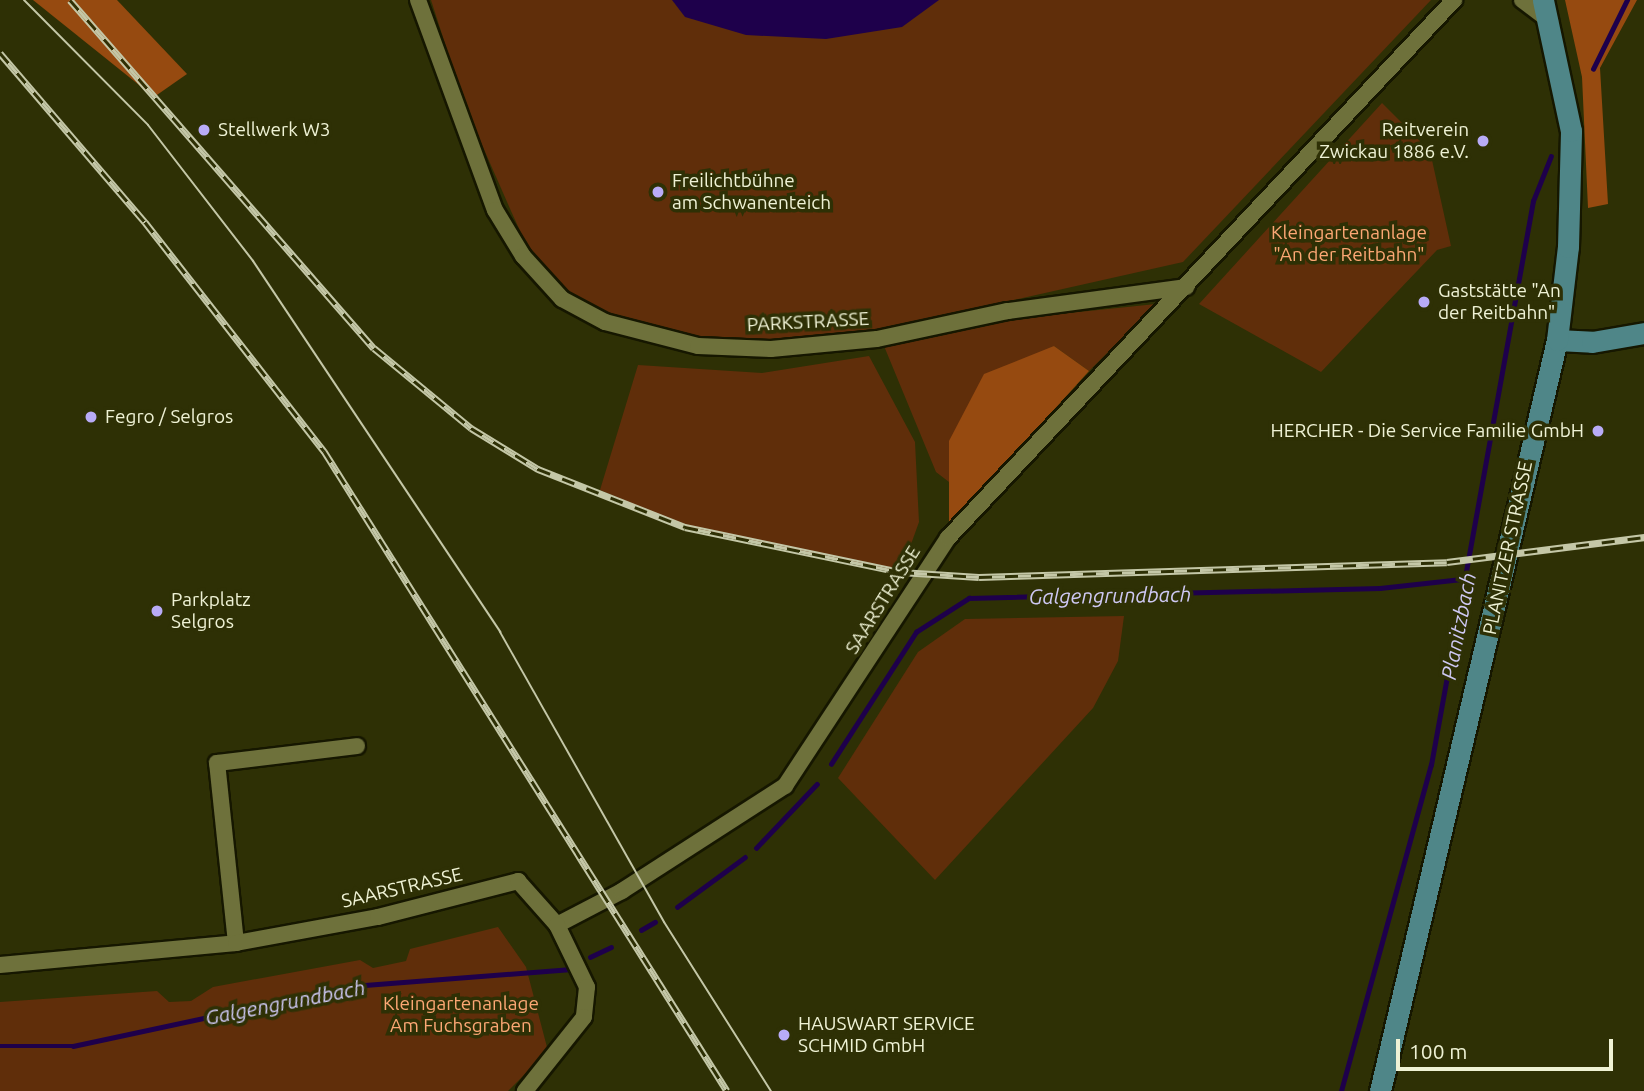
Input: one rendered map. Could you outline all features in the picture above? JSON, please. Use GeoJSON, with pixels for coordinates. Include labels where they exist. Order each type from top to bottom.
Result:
{"type":"FeatureCollection","features":[{"type":"Feature","properties":{"kind":"main road","name":"PLANITZER STRASSE"},"geometry":{"type":"LineString","coordinates":[[1380,1091],[1557,340],[1568,247],[1571,131],[1550,21],[1543,0]]}},
{"type":"Feature","properties":{"kind":"main road"},"geometry":{"type":"LineString","coordinates":[[1557,340],[1592,342],[1644,333]]}},
{"type":"Feature","properties":{"kind":"street","name":"PARKSTRASSE"},"geometry":{"type":"LineString","coordinates":[[418,0],[495,210],[523,257],[562,299],[606,322],[698,346],[771,349],[877,340],[1009,311],[1185,286]]}},
{"type":"Feature","properties":{"kind":"street","name":"SAARSTRASSE"},"geometry":{"type":"LineString","coordinates":[[0,965],[236,943],[378,917],[518,881],[557,925],[622,891],[785,786],[948,538],[1454,0]]}},
{"type":"Feature","properties":{"kind":"street"},"geometry":{"type":"LineString","coordinates":[[1521,0],[1550,21]]}},
{"type":"Feature","properties":{"kind":"street"},"geometry":{"type":"LineString","coordinates":[[236,943],[217,763],[357,746]]}},
{"type":"Feature","properties":{"kind":"street"},"geometry":{"type":"LineString","coordinates":[[525,1091],[572,1037],[586,1010],[584,973],[557,925]]}},
{"type":"Feature","properties":{"kind":"green space"},"geometry":{"type":"Polygon","coordinates":[[[431,0],[1431,0],[1183,262],[867,333],[777,345],[664,338],[587,306],[558,287],[532,257],[511,211],[465,106],[431,0]]]}},
{"type":"Feature","properties":{"kind":"green space","name":"Kleingartenanlage \"An der Reitbahn\""},"geometry":{"type":"Polygon","coordinates":[[[1382,103],[1430,151],[1451,246],[1437,250],[1321,372],[1199,304],[1382,103]]]}},
{"type":"Feature","properties":{"kind":"green space"},"geometry":{"type":"Polygon","coordinates":[[[1156,304],[1089,371],[1054,346],[949,442],[949,482],[936,472],[884,346],[1012,319],[1156,304]]]}},
{"type":"Feature","properties":{"kind":"green space"},"geometry":{"type":"Polygon","coordinates":[[[869,356],[915,442],[919,522],[901,572],[690,528],[600,490],[638,365],[762,373],[869,356]]]}},
{"type":"Feature","properties":{"kind":"green space"},"geometry":{"type":"Polygon","coordinates":[[[1124,616],[1118,661],[1093,708],[935,880],[838,778],[918,652],[965,619],[1124,616]]]}},
{"type":"Feature","properties":{"kind":"green space","name":"Kleingartenanlage Am Fuchsgraben"},"geometry":{"type":"Polygon","coordinates":[[[498,927],[526,967],[548,1051],[508,1091],[0,1091],[0,1002],[157,991],[169,1002],[191,1001],[213,987],[360,960],[373,968],[406,961],[410,949],[498,927]]]}},
{"type":"Feature","properties":{"kind":"shaded area"},"geometry":{"type":"Polygon","coordinates":[[[33,0],[117,0],[187,74],[154,97],[33,0]]]}},
{"type":"Feature","properties":{"kind":"shaded area"},"geometry":{"type":"Polygon","coordinates":[[[672,0],[939,0],[902,27],[826,39],[746,35],[685,17],[672,0]]]}},
{"type":"Feature","properties":{"kind":"shaded area"},"geometry":{"type":"Polygon","coordinates":[[[1565,0],[1637,0],[1600,68],[1608,204],[1588,208],[1582,77],[1565,0]]]}},
{"type":"Feature","properties":{"kind":"shaded area"},"geometry":{"type":"Polygon","coordinates":[[[1054,346],[1089,371],[949,526],[949,441],[984,374],[1054,346]]]}},
{"type":"Feature","properties":{"kind":"waterway","name":"Planitzbach"},"geometry":{"type":"LineString","coordinates":[[1593,69],[1627,0]]}},
{"type":"Feature","properties":{"kind":"waterway","name":"Planitzbach"},"geometry":{"type":"LineString","coordinates":[[1341,1091],[1431,765],[1533,201],[1551,156]]}},
{"type":"Feature","properties":{"kind":"waterway","name":"Galgengrundbach"},"geometry":{"type":"LineString","coordinates":[[831,764],[916,632],[969,598],[1380,588],[1470,578]]}},
{"type":"Feature","properties":{"kind":"waterway","name":"Galgengrundbach"},"geometry":{"type":"LineString","coordinates":[[756,848],[817,784]]}},
{"type":"Feature","properties":{"kind":"waterway","name":"Galgengrundbach"},"geometry":{"type":"LineString","coordinates":[[677,907],[745,857]]}},
{"type":"Feature","properties":{"kind":"waterway","name":"Galgengrundbach"},"geometry":{"type":"LineString","coordinates":[[641,930],[655,922]]}},
{"type":"Feature","properties":{"kind":"waterway","name":"Galgengrundbach"},"geometry":{"type":"LineString","coordinates":[[590,957],[611,947]]}},
{"type":"Feature","properties":{"kind":"waterway","name":"Galgengrundbach"},"geometry":{"type":"LineString","coordinates":[[0,1046],[73,1046],[352,986],[571,969]]}},
{"type":"Feature","properties":{"kind":"tram line"},"geometry":{"type":"LineString","coordinates":[[24,0],[148,125],[253,261],[500,632],[664,922],[771,1091]]}},
{"type":"Feature","properties":{"kind":"railway"},"geometry":{"type":"LineString","coordinates":[[70,0],[374,348],[471,428],[538,469],[685,527],[901,572],[979,577],[1447,562],[1644,537]]}},
{"type":"Feature","properties":{"kind":"railway"},"geometry":{"type":"LineString","coordinates":[[0,53],[145,222],[324,451],[727,1091]]}},
{"type":"Feature","properties":{"kind":"place","name":"Stellwerk W3"},"geometry":{"type":"Point","coordinates":[204,130]}},
{"type":"Feature","properties":{"kind":"place","name":"Reitverein Zwickau 1886 e.V."},"geometry":{"type":"Point","coordinates":[1483,141]}},
{"type":"Feature","properties":{"kind":"place","name":"Freilichtbühne am Schwanenteich"},"geometry":{"type":"Point","coordinates":[658,192]}},
{"type":"Feature","properties":{"kind":"place","name":"Gaststätte \"An der Reitbahn\""},"geometry":{"type":"Point","coordinates":[1424,302]}},
{"type":"Feature","properties":{"kind":"place","name":"Fegro / Selgros"},"geometry":{"type":"Point","coordinates":[91,417]}},
{"type":"Feature","properties":{"kind":"place","name":"HERCHER - Die Service Familie GmbH"},"geometry":{"type":"Point","coordinates":[1598,431]}},
{"type":"Feature","properties":{"kind":"place","name":"Parkplatz Selgros"},"geometry":{"type":"Point","coordinates":[157,611]}},
{"type":"Feature","properties":{"kind":"place","name":"HAUSWART SERVICE SCHMID GmbH"},"geometry":{"type":"Point","coordinates":[784,1035]}}]}
